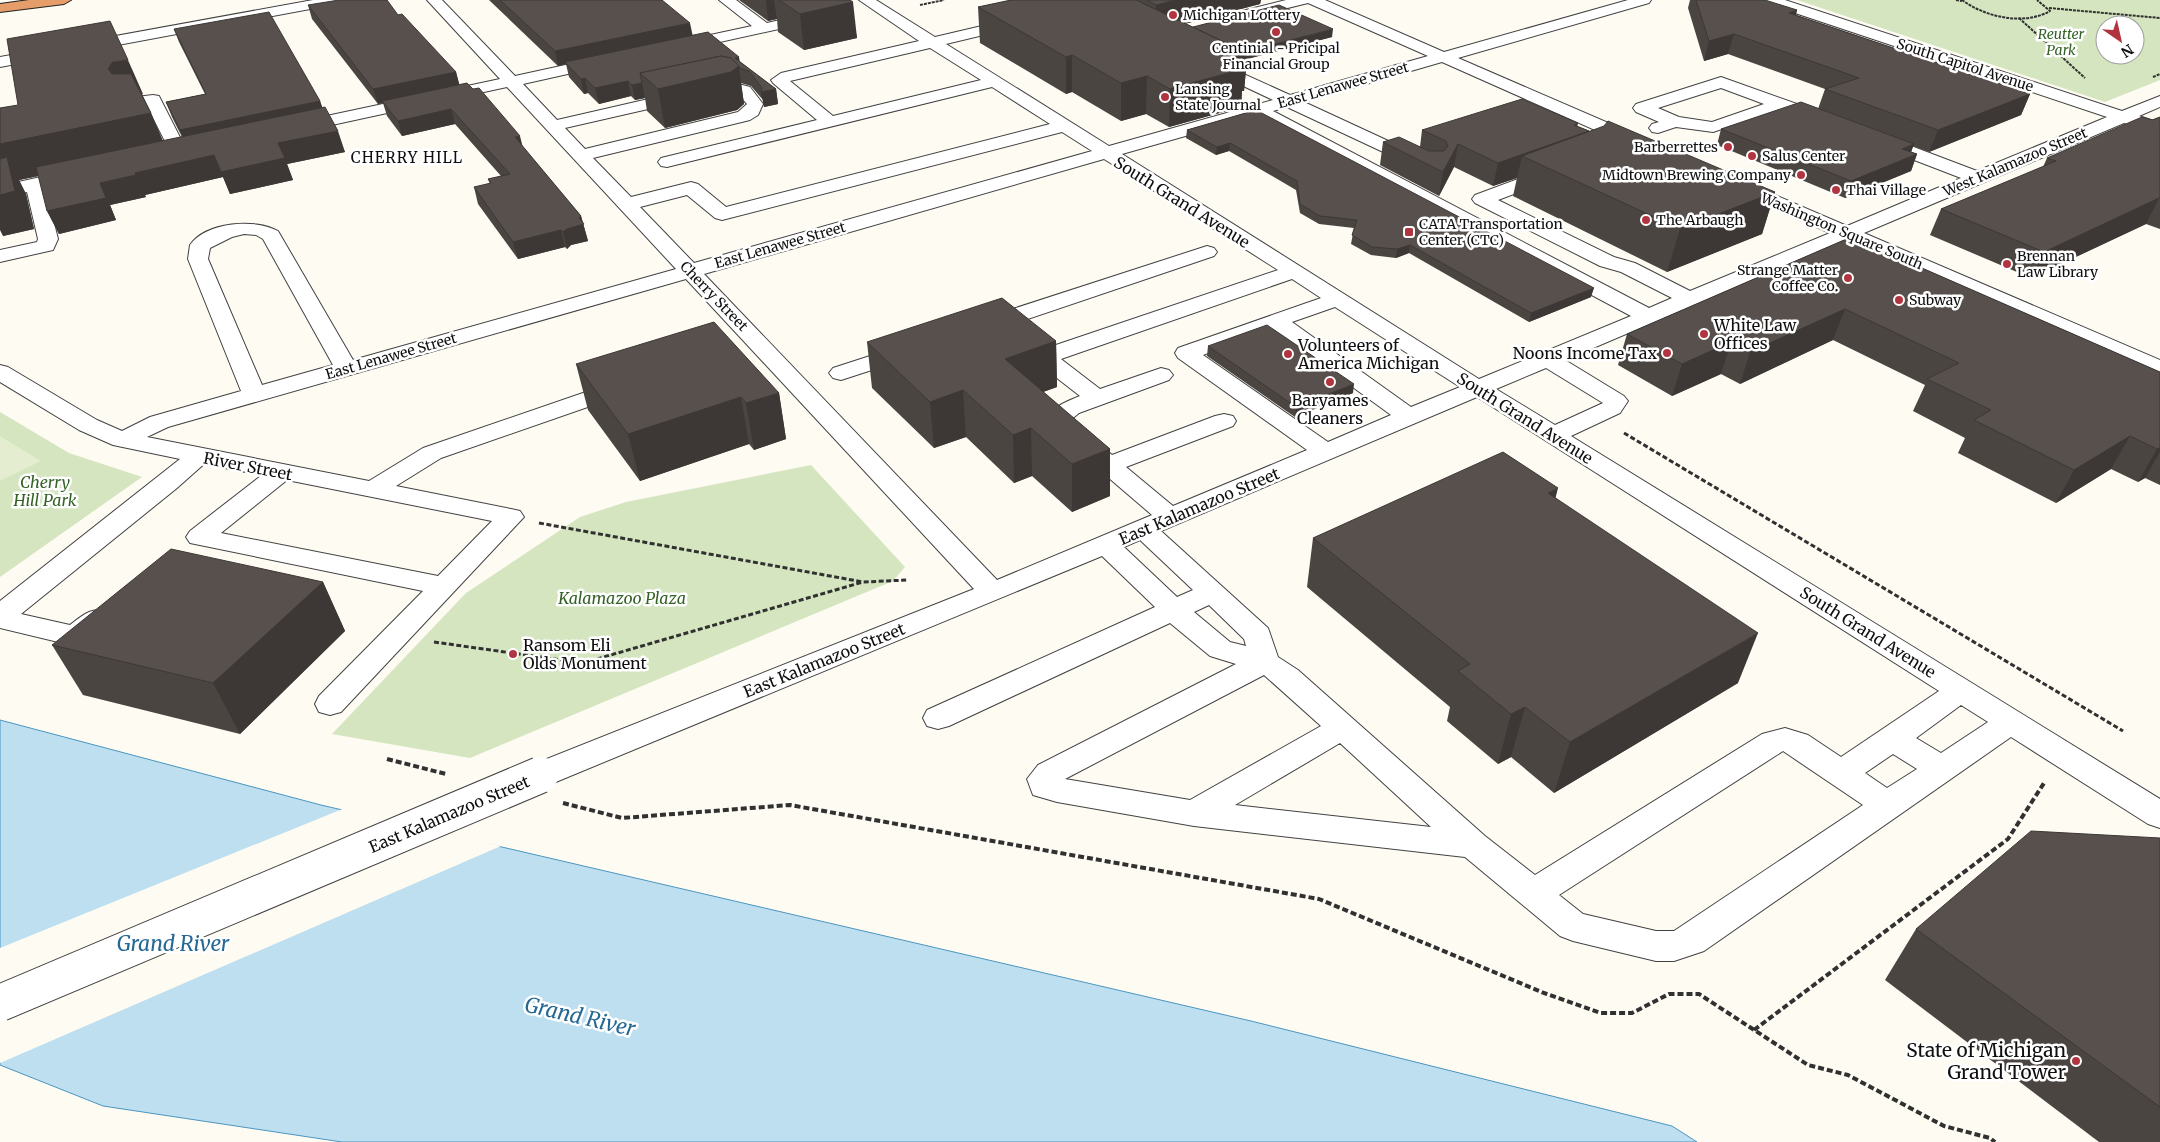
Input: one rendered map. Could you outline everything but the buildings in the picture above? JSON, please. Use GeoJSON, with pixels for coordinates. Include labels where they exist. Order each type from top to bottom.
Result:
{"type":"FeatureCollection","features":[{"type":"Feature","properties":{"kind":"highway"},"geometry":{"type":"LineString","coordinates":[[0,8],[39,0]]}},
{"type":"Feature","properties":{"kind":"highway"},"geometry":{"type":"LineString","coordinates":[[0,8],[64,0]]}},
{"type":"Feature","properties":{"kind":"street"},"geometry":{"type":"LineString","coordinates":[[0,62],[337,0]]}},
{"type":"Feature","properties":{"kind":"street","name":"Cherry Street"},"geometry":{"type":"LineString","coordinates":[[434,0],[993,592]]}},
{"type":"Feature","properties":{"kind":"street"},"geometry":{"type":"LineString","coordinates":[[726,0],[765,28]]}},
{"type":"Feature","properties":{"kind":"street"},"geometry":{"type":"LineString","coordinates":[[865,4],[895,0]]}},
{"type":"Feature","properties":{"kind":"street"},"geometry":{"type":"LineString","coordinates":[[1229,19],[1304,0]]}},
{"type":"Feature","properties":{"kind":"street"},"geometry":{"type":"LineString","coordinates":[[1313,0],[1654,149]]}},
{"type":"Feature","properties":{"kind":"street","name":"East Lenawee Street"},"geometry":{"type":"LineString","coordinates":[[122,440],[159,422],[1258,110],[1441,56],[1644,0]]}},
{"type":"Feature","properties":{"kind":"street","name":"South Capitol Avenue"},"geometry":{"type":"LineString","coordinates":[[1770,0],[2160,129]]}},
{"type":"Feature","properties":{"kind":"street","name":"South Grand Avenue"},"geometry":{"type":"LineString","coordinates":[[865,4],[932,42],[1337,300],[2010,722],[2154,804]]}},
{"type":"Feature","properties":{"kind":"street"},"geometry":{"type":"LineString","coordinates":[[662,49],[829,14]]}},
{"type":"Feature","properties":{"kind":"street"},"geometry":{"type":"LineString","coordinates":[[830,122],[779,80],[787,76],[932,42],[1008,25],[1033,22]]}},
{"type":"Feature","properties":{"kind":"street"},"geometry":{"type":"LineString","coordinates":[[691,26],[709,40]]}},
{"type":"Feature","properties":{"kind":"street"},"geometry":{"type":"LineString","coordinates":[[1197,58],[1287,101],[1343,124],[1433,170]]}},
{"type":"Feature","properties":{"kind":"street"},"geometry":{"type":"LineString","coordinates":[[276,132],[616,59]]}},
{"type":"Feature","properties":{"kind":"street"},"geometry":{"type":"LineString","coordinates":[[668,162],[993,82]]}},
{"type":"Feature","properties":{"kind":"street"},"geometry":{"type":"LineString","coordinates":[[1780,104],[1713,127],[1675,122],[1642,108],[1721,82],[1834,124]]}},
{"type":"Feature","properties":{"kind":"street"},"geometry":{"type":"LineString","coordinates":[[552,126],[727,86],[739,86],[749,93],[755,104],[752,111],[744,116],[580,155]]}},
{"type":"Feature","properties":{"kind":"street"},"geometry":{"type":"LineString","coordinates":[[133,102],[153,100],[179,153]]}},
{"type":"Feature","properties":{"kind":"street","name":"West Kalamazoo Street"},"geometry":{"type":"LineString","coordinates":[[1648,316],[2160,101]]}},
{"type":"Feature","properties":{"kind":"street"},"geometry":{"type":"LineString","coordinates":[[1258,110],[1648,316]]}},
{"type":"Feature","properties":{"kind":"street"},"geometry":{"type":"LineString","coordinates":[[1628,138],[1675,122]]}},
{"type":"Feature","properties":{"kind":"street"},"geometry":{"type":"LineString","coordinates":[[628,204],[691,188],[722,214],[1063,126]]}},
{"type":"Feature","properties":{"kind":"street"},"geometry":{"type":"LineString","coordinates":[[1860,133],[1978,178]]}},
{"type":"Feature","properties":{"kind":"street"},"geometry":{"type":"LineString","coordinates":[[160,157],[198,149]]}},
{"type":"Feature","properties":{"kind":"street"},"geometry":{"type":"LineString","coordinates":[[1571,167],[1482,199],[1607,262],[1609,268],[1615,273],[1683,301]]}},
{"type":"Feature","properties":{"kind":"street"},"geometry":{"type":"LineString","coordinates":[[0,192],[92,172]]}},
{"type":"Feature","properties":{"kind":"street","name":"Washington Square South"},"geometry":{"type":"LineString","coordinates":[[1724,179],[2160,368]]}},
{"type":"Feature","properties":{"kind":"street"},"geometry":{"type":"LineString","coordinates":[[0,256],[46,246],[48,239],[35,184]]}},
{"type":"Feature","properties":{"kind":"street"},"geometry":{"type":"LineString","coordinates":[[254,395],[198,259],[200,245],[212,237],[234,231],[259,229],[271,235],[346,368]]}},
{"type":"Feature","properties":{"kind":"street"},"geometry":{"type":"LineString","coordinates":[[1097,398],[1044,357],[990,324],[1207,252]]}},
{"type":"Feature","properties":{"kind":"street"},"geometry":{"type":"LineString","coordinates":[[1044,357],[1293,272]]}},
{"type":"Feature","properties":{"kind":"street"},"geometry":{"type":"LineString","coordinates":[[1326,452],[1186,353],[1337,300]]}},
{"type":"Feature","properties":{"kind":"street","name":"East Kalamazoo Street"},"geometry":{"type":"LineString","coordinates":[[0,1003],[548,788],[993,592],[1648,316]]}},
{"type":"Feature","properties":{"kind":"street"},"geometry":{"type":"LineString","coordinates":[[1276,321],[1409,417]]}},
{"type":"Feature","properties":{"kind":"street"},"geometry":{"type":"LineString","coordinates":[[735,350],[759,343]]}},
{"type":"Feature","properties":{"kind":"street"},"geometry":{"type":"LineString","coordinates":[[840,372],[924,345]]}},
{"type":"Feature","properties":{"kind":"street"},"geometry":{"type":"LineString","coordinates":[[1547,359],[1616,401],[1612,408],[1553,435]]}},
{"type":"Feature","properties":{"kind":"street","name":"River Street"},"geometry":{"type":"LineString","coordinates":[[0,372],[88,425],[122,440],[511,517]]}},
{"type":"Feature","properties":{"kind":"street"},"geometry":{"type":"LineString","coordinates":[[1161,375],[1071,408],[1060,416],[1062,426],[1170,518]]}},
{"type":"Feature","properties":{"kind":"street"},"geometry":{"type":"LineString","coordinates":[[372,490],[432,453],[640,381]]}},
{"type":"Feature","properties":{"kind":"street"},"geometry":{"type":"LineString","coordinates":[[1109,466],[1224,421]]}},
{"type":"Feature","properties":{"kind":"street"},"geometry":{"type":"LineString","coordinates":[[0,617],[168,483],[197,456]]}},
{"type":"Feature","properties":{"kind":"street"},"geometry":{"type":"LineString","coordinates":[[176,556],[281,473]]}},
{"type":"Feature","properties":{"kind":"street"},"geometry":{"type":"LineString","coordinates":[[330,704],[511,517]]}},
{"type":"Feature","properties":{"kind":"street"},"geometry":{"type":"LineString","coordinates":[[1143,529],[1258,635],[1265,662]]}},
{"type":"Feature","properties":{"kind":"street"},"geometry":{"type":"LineString","coordinates":[[199,537],[445,586]]}},
{"type":"Feature","properties":{"kind":"street"},"geometry":{"type":"LineString","coordinates":[[1106,545],[1220,650],[1265,662],[1286,677],[1473,845],[1573,926],[1637,943],[1674,946],[1692,940],[2010,722]]}},
{"type":"Feature","properties":{"kind":"street"},"geometry":{"type":"LineString","coordinates":[[938,718],[1213,592]]}},
{"type":"Feature","properties":{"kind":"street"},"geometry":{"type":"LineString","coordinates":[[0,617],[75,636],[114,605]]}},
{"type":"Feature","properties":{"kind":"street"},"geometry":{"type":"LineString","coordinates":[[1265,662],[1049,773],[1044,779],[1044,786],[1057,790],[1194,813],[1473,845]]}},
{"type":"Feature","properties":{"kind":"street"},"geometry":{"type":"LineString","coordinates":[[1842,773],[1960,690]]}},
{"type":"Feature","properties":{"kind":"street"},"geometry":{"type":"LineString","coordinates":[[1194,813],[1342,728]]}},
{"type":"Feature","properties":{"kind":"street"},"geometry":{"type":"LineString","coordinates":[[1893,738],[1941,769]]}},
{"type":"Feature","properties":{"kind":"street"},"geometry":{"type":"LineString","coordinates":[[1534,894],[1773,742],[1785,739],[1797,743],[1887,806]]}},
{"type":"Feature","properties":{"kind":"path"},"geometry":{"type":"LineString","coordinates":[[918,6],[944,0]]}},
{"type":"Feature","properties":{"kind":"path"},"geometry":{"type":"LineString","coordinates":[[1956,0],[1962,0],[1967,5],[1989,14],[2019,18],[2040,17],[2050,11],[2049,8]]}},
{"type":"Feature","properties":{"kind":"path"},"geometry":{"type":"LineString","coordinates":[[2037,0],[2049,8],[2160,18]]}},
{"type":"Feature","properties":{"kind":"path"},"geometry":{"type":"LineString","coordinates":[[2019,18],[2092,83]]}},
{"type":"Feature","properties":{"kind":"path"},"geometry":{"type":"LineString","coordinates":[[1595,416],[2122,732]]}},
{"type":"Feature","properties":{"kind":"path"},"geometry":{"type":"LineString","coordinates":[[511,517],[863,582],[907,580]]}},
{"type":"Feature","properties":{"kind":"path"},"geometry":{"type":"LineString","coordinates":[[396,636],[583,663],[863,582]]}},
{"type":"Feature","properties":{"kind":"path"},"geometry":{"type":"LineString","coordinates":[[387,760],[453,776]]}},
{"type":"Feature","properties":{"kind":"path"},"geometry":{"type":"LineString","coordinates":[[1754,1030],[2008,839],[2044,782]]}},
{"type":"Feature","properties":{"kind":"path"},"geometry":{"type":"LineString","coordinates":[[548,788],[622,818],[790,805],[1319,899],[1544,993],[1601,1013],[1632,1013],[1669,994],[1698,994],[1808,1065],[1848,1075],[1944,1126],[1990,1138],[1995,1142]]}},
{"type":"Feature","properties":{"kind":"green space","name":"Reutter Park"},"geometry":{"type":"Polygon","coordinates":[[[1797,0],[2160,0],[2160,80],[2105,102],[1797,0]]]}},
{"type":"Feature","properties":{"kind":"green space","name":"Cherry Hill Park"},"geometry":{"type":"Polygon","coordinates":[[[0,412],[69,453],[142,477],[0,577],[0,412]]]}},
{"type":"Feature","properties":{"kind":"green space"},"geometry":{"type":"Polygon","coordinates":[[[0,436],[41,461],[0,481],[0,436]]]}},
{"type":"Feature","properties":{"kind":"green space","name":"Kalamazoo Plaza"},"geometry":{"type":"Polygon","coordinates":[[[811,465],[905,567],[893,581],[470,758],[332,734],[466,593],[580,517],[626,502],[811,465]]]}},
{"type":"Feature","properties":{"kind":"water","name":"Grand River"},"geometry":{"type":"Polygon","coordinates":[[[0,720],[321,805],[1251,1021],[1672,1126],[1697,1142],[342,1142],[103,1106],[0,1065],[0,720]]]}},
{"type":"Feature","properties":{"kind":"pier"},"geometry":{"type":"Polygon","coordinates":[[[345,808],[501,846],[0,1063],[0,948],[345,808]]]}},
{"type":"Feature","properties":{"kind":"place","name":"Michigan Lottery"},"geometry":{"type":"Point","coordinates":[1173,15]}},
{"type":"Feature","properties":{"kind":"place","name":"Centinial - Pricipal Financial Group"},"geometry":{"type":"Point","coordinates":[1276,32]}},
{"type":"Feature","properties":{"kind":"place","name":"Lansing State Journal"},"geometry":{"type":"Point","coordinates":[1165,97]}},
{"type":"Feature","properties":{"kind":"place","name":"Barberrettes"},"geometry":{"type":"Point","coordinates":[1728,147]}},
{"type":"Feature","properties":{"kind":"place","name":"Salus Center"},"geometry":{"type":"Point","coordinates":[1752,156]}},
{"type":"Feature","properties":{"kind":"place","name":"Midtown Brewing Company"},"geometry":{"type":"Point","coordinates":[1801,175]}},
{"type":"Feature","properties":{"kind":"place","name":"Thai Village"},"geometry":{"type":"Point","coordinates":[1836,190]}},
{"type":"Feature","properties":{"kind":"place","name":"The Arbaugh"},"geometry":{"type":"Point","coordinates":[1646,220]}},
{"type":"Feature","properties":{"kind":"place","name":"CATA Transportation Center (CTC)"},"geometry":{"type":"Point","coordinates":[1409,232]}},
{"type":"Feature","properties":{"kind":"place","name":"Brennan Law Library"},"geometry":{"type":"Point","coordinates":[2007,264]}},
{"type":"Feature","properties":{"kind":"place","name":"Strange Matter Coffee Co."},"geometry":{"type":"Point","coordinates":[1848,278]}},
{"type":"Feature","properties":{"kind":"place","name":"Subway"},"geometry":{"type":"Point","coordinates":[1899,300]}},
{"type":"Feature","properties":{"kind":"place","name":"White Law Offices"},"geometry":{"type":"Point","coordinates":[1704,334]}},
{"type":"Feature","properties":{"kind":"place","name":"Noons Income Tax"},"geometry":{"type":"Point","coordinates":[1667,353]}},
{"type":"Feature","properties":{"kind":"place","name":"Volunteers of America Michigan"},"geometry":{"type":"Point","coordinates":[1288,354]}},
{"type":"Feature","properties":{"kind":"place","name":"Baryames Cleaners"},"geometry":{"type":"Point","coordinates":[1330,382]}},
{"type":"Feature","properties":{"kind":"place","name":"Ransom Eli Olds Monument"},"geometry":{"type":"Point","coordinates":[513,654]}},
{"type":"Feature","properties":{"kind":"place","name":"State of Michigan Grand Tower"},"geometry":{"type":"Point","coordinates":[2076,1061]}},
{"type":"Feature","properties":{"kind":"district","name":"CHERRY HILL"},"geometry":{"type":"Point","coordinates":[407,158]}}]}
